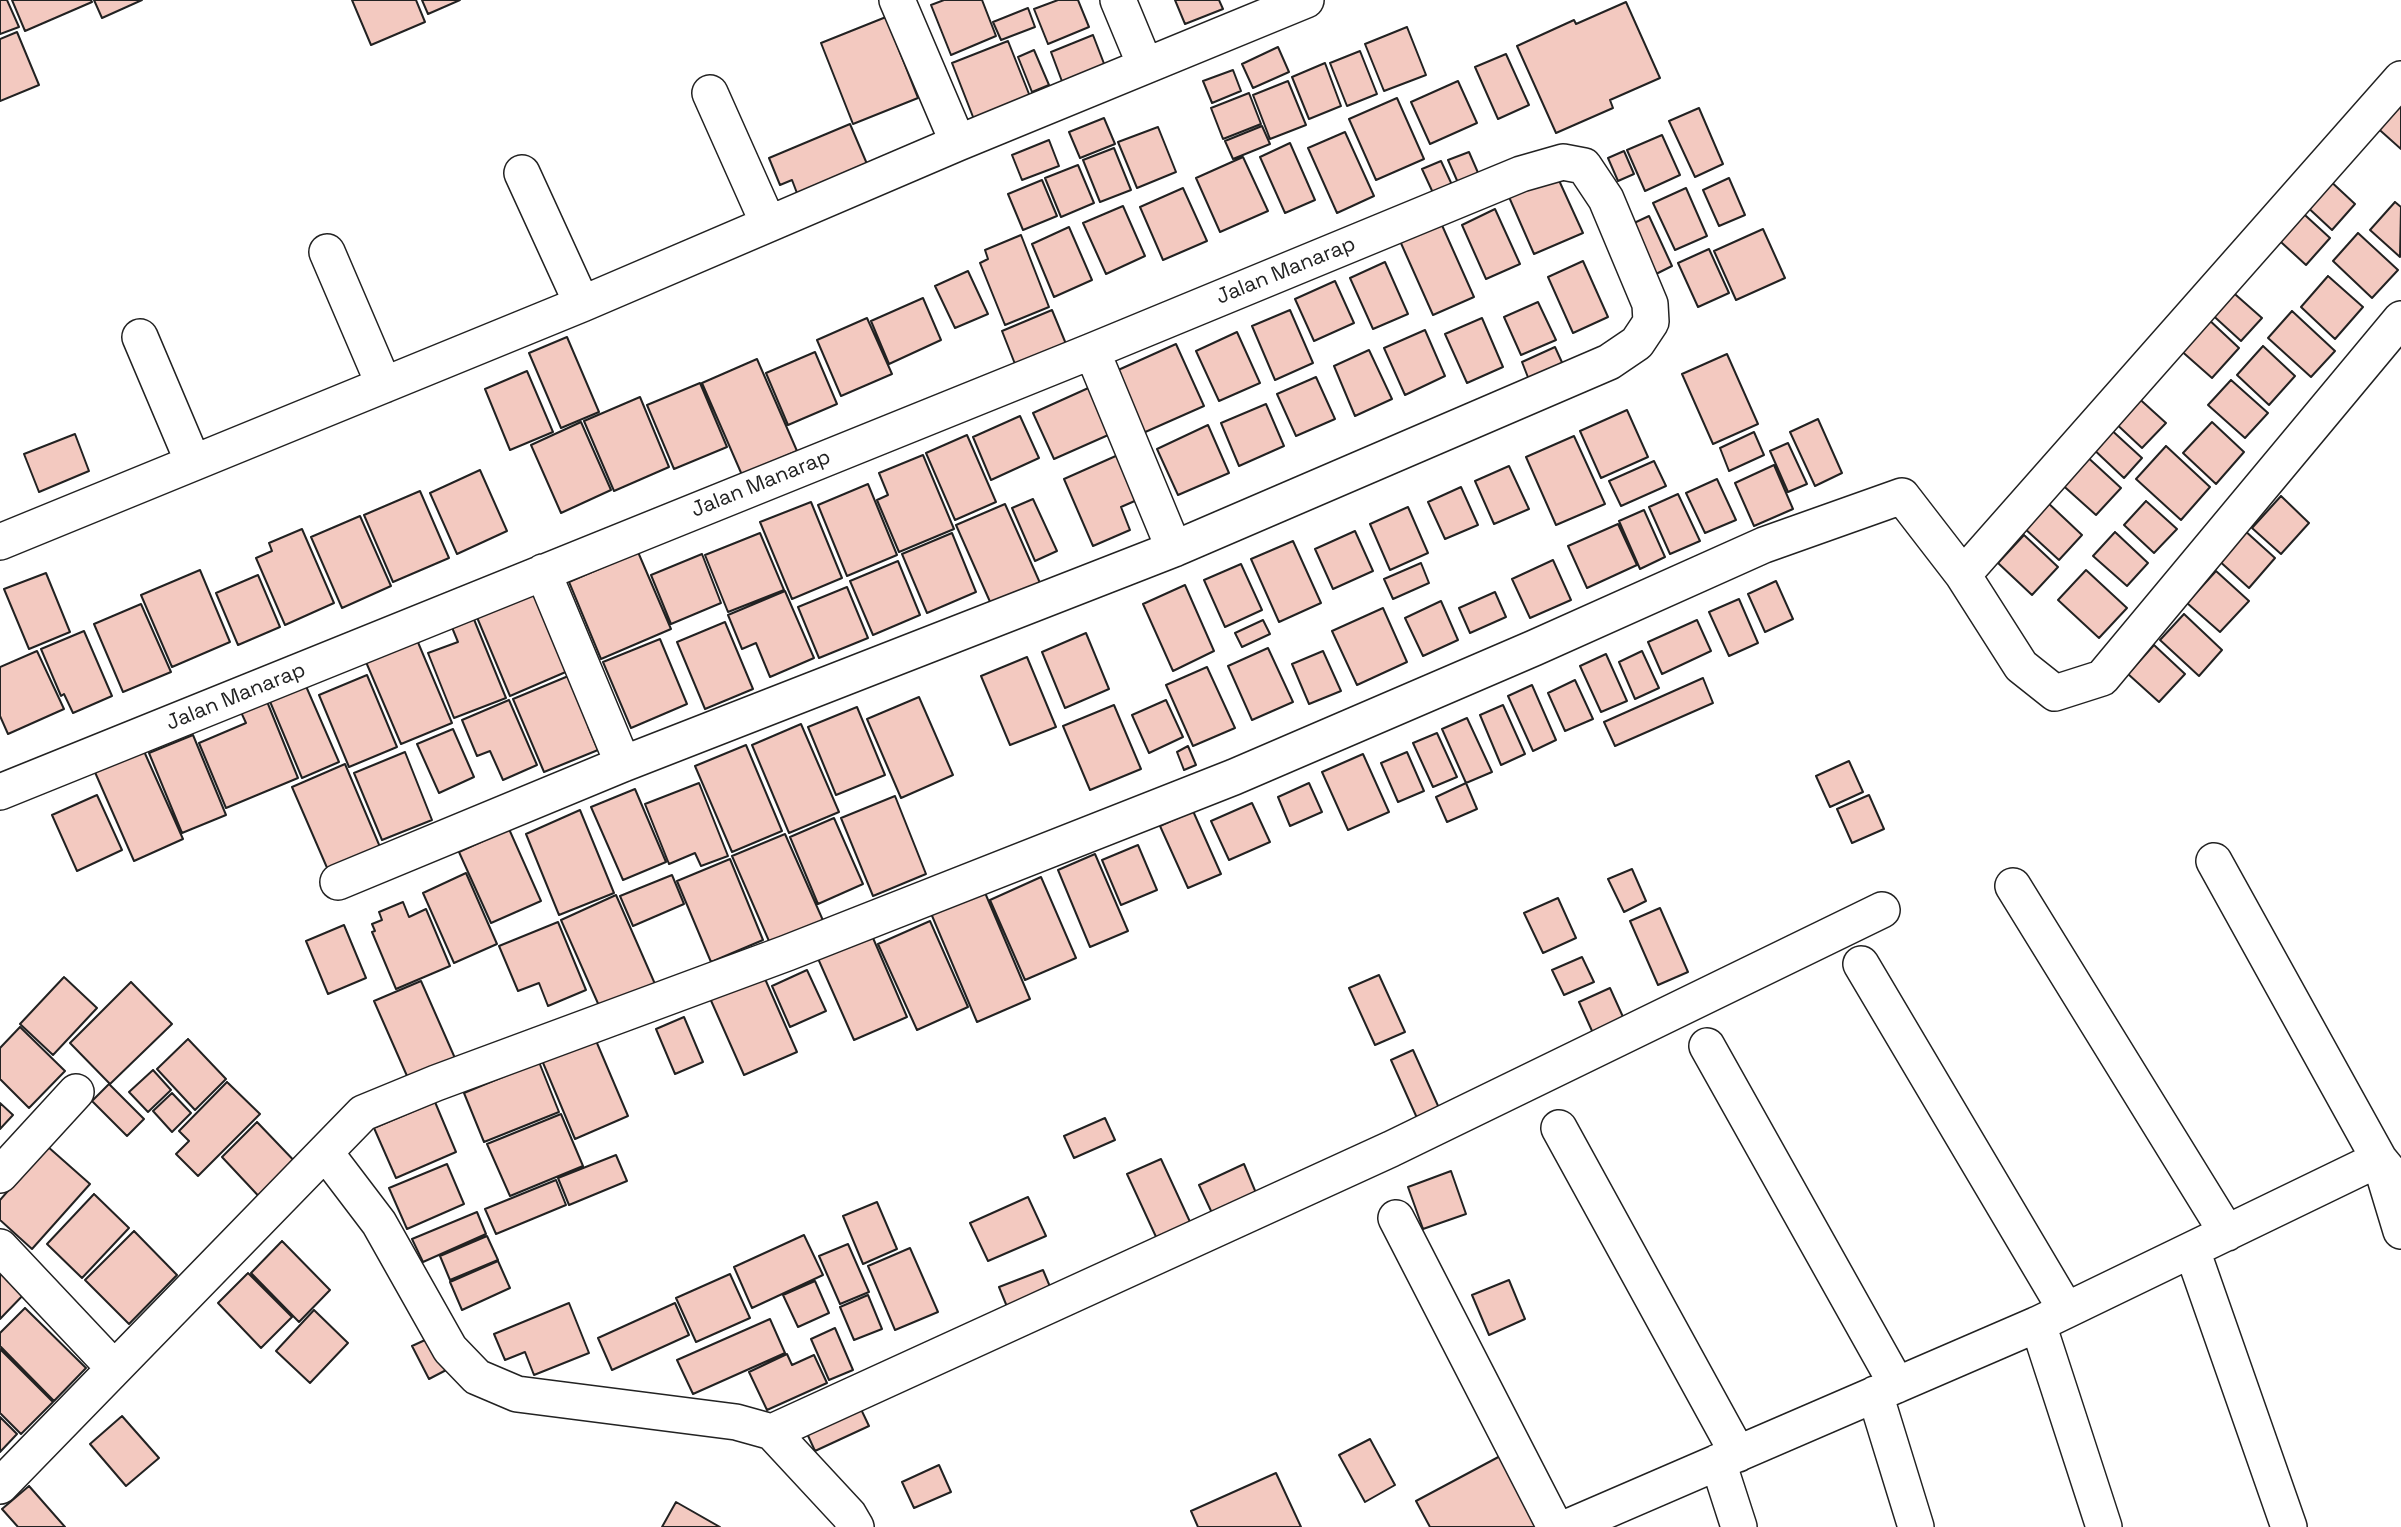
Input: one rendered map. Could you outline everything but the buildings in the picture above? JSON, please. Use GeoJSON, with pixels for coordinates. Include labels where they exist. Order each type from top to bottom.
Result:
{"type":"FeatureCollection","features":[{"type":"Feature","properties":{"kind":"street"},"geometry":{"type":"LineString","coordinates":[[897,0],[958,143]]}},
{"type":"Feature","properties":{"kind":"street"},"geometry":{"type":"LineString","coordinates":[[1118,0],[1144,65]]}},
{"type":"Feature","properties":{"kind":"street"},"geometry":{"type":"LineString","coordinates":[[3,532],[193,462],[384,385],[582,304],[1144,65],[1306,0]]}},
{"type":"Feature","properties":{"kind":"street"},"geometry":{"type":"LineString","coordinates":[[1963,575],[2401,79]]}},
{"type":"Feature","properties":{"kind":"street"},"geometry":{"type":"LineString","coordinates":[[710,93],[768,223]]}},
{"type":"Feature","properties":{"kind":"street","name":"Jalan Manarap"},"geometry":{"type":"LineString","coordinates":[[0,792],[1092,351],[1521,174],[1563,162],[1584,166],[1606,199],[1650,304],[1651,322],[1637,343],[1609,362],[1174,549],[623,764],[338,882]]}},
{"type":"Feature","properties":{"kind":"street"},"geometry":{"type":"LineString","coordinates":[[523,173],[582,304]]}},
{"type":"Feature","properties":{"kind":"street"},"geometry":{"type":"LineString","coordinates":[[327,252],[384,385]]}},
{"type":"Feature","properties":{"kind":"street"},"geometry":{"type":"LineString","coordinates":[[0,1486],[363,1113],[436,1083],[787,953],[1234,777],[1776,540],[1902,496],[1963,575],[2021,666],[2055,693],[2102,678],[2401,319]]}},
{"type":"Feature","properties":{"kind":"street"},"geometry":{"type":"LineString","coordinates":[[140,337],[193,462]]}},
{"type":"Feature","properties":{"kind":"street"},"geometry":{"type":"LineString","coordinates":[[1092,351],[1174,549]]}},
{"type":"Feature","properties":{"kind":"street"},"geometry":{"type":"LineString","coordinates":[[543,572],[623,764]]}},
{"type":"Feature","properties":{"kind":"street"},"geometry":{"type":"LineString","coordinates":[[2214,861],[2379,1159],[2401,1186]]}},
{"type":"Feature","properties":{"kind":"street"},"geometry":{"type":"LineString","coordinates":[[2013,886],[2227,1233]]}},
{"type":"Feature","properties":{"kind":"street"},"geometry":{"type":"LineString","coordinates":[[772,1432],[1380,1154],[1882,910]]}},
{"type":"Feature","properties":{"kind":"street"},"geometry":{"type":"LineString","coordinates":[[1861,964],[2052,1317],[2104,1527]]}},
{"type":"Feature","properties":{"kind":"street"},"geometry":{"type":"LineString","coordinates":[[1707,1046],[1886,1390],[1916,1527]]}},
{"type":"Feature","properties":{"kind":"street"},"geometry":{"type":"LineString","coordinates":[[0,1175],[76,1092]]}},
{"type":"Feature","properties":{"kind":"street"},"geometry":{"type":"LineString","coordinates":[[1559,1128],[1728,1458],[1739,1527]]}},
{"type":"Feature","properties":{"kind":"street"},"geometry":{"type":"LineString","coordinates":[[326,1152],[379,1223],[450,1349],[477,1377],[517,1394],[736,1422],[772,1432],[849,1515],[856,1527]]}},
{"type":"Feature","properties":{"kind":"street"},"geometry":{"type":"LineString","coordinates":[[2379,1159],[2401,1231]]}},
{"type":"Feature","properties":{"kind":"street"},"geometry":{"type":"LineString","coordinates":[[1568,1527],[2052,1317],[2379,1159]]}},
{"type":"Feature","properties":{"kind":"street"},"geometry":{"type":"LineString","coordinates":[[1396,1218],[1555,1527]]}},
{"type":"Feature","properties":{"kind":"street"},"geometry":{"type":"LineString","coordinates":[[0,1247],[114,1368]]}},
{"type":"Feature","properties":{"kind":"street"},"geometry":{"type":"LineString","coordinates":[[2193,1250],[2289,1527]]}}]}
